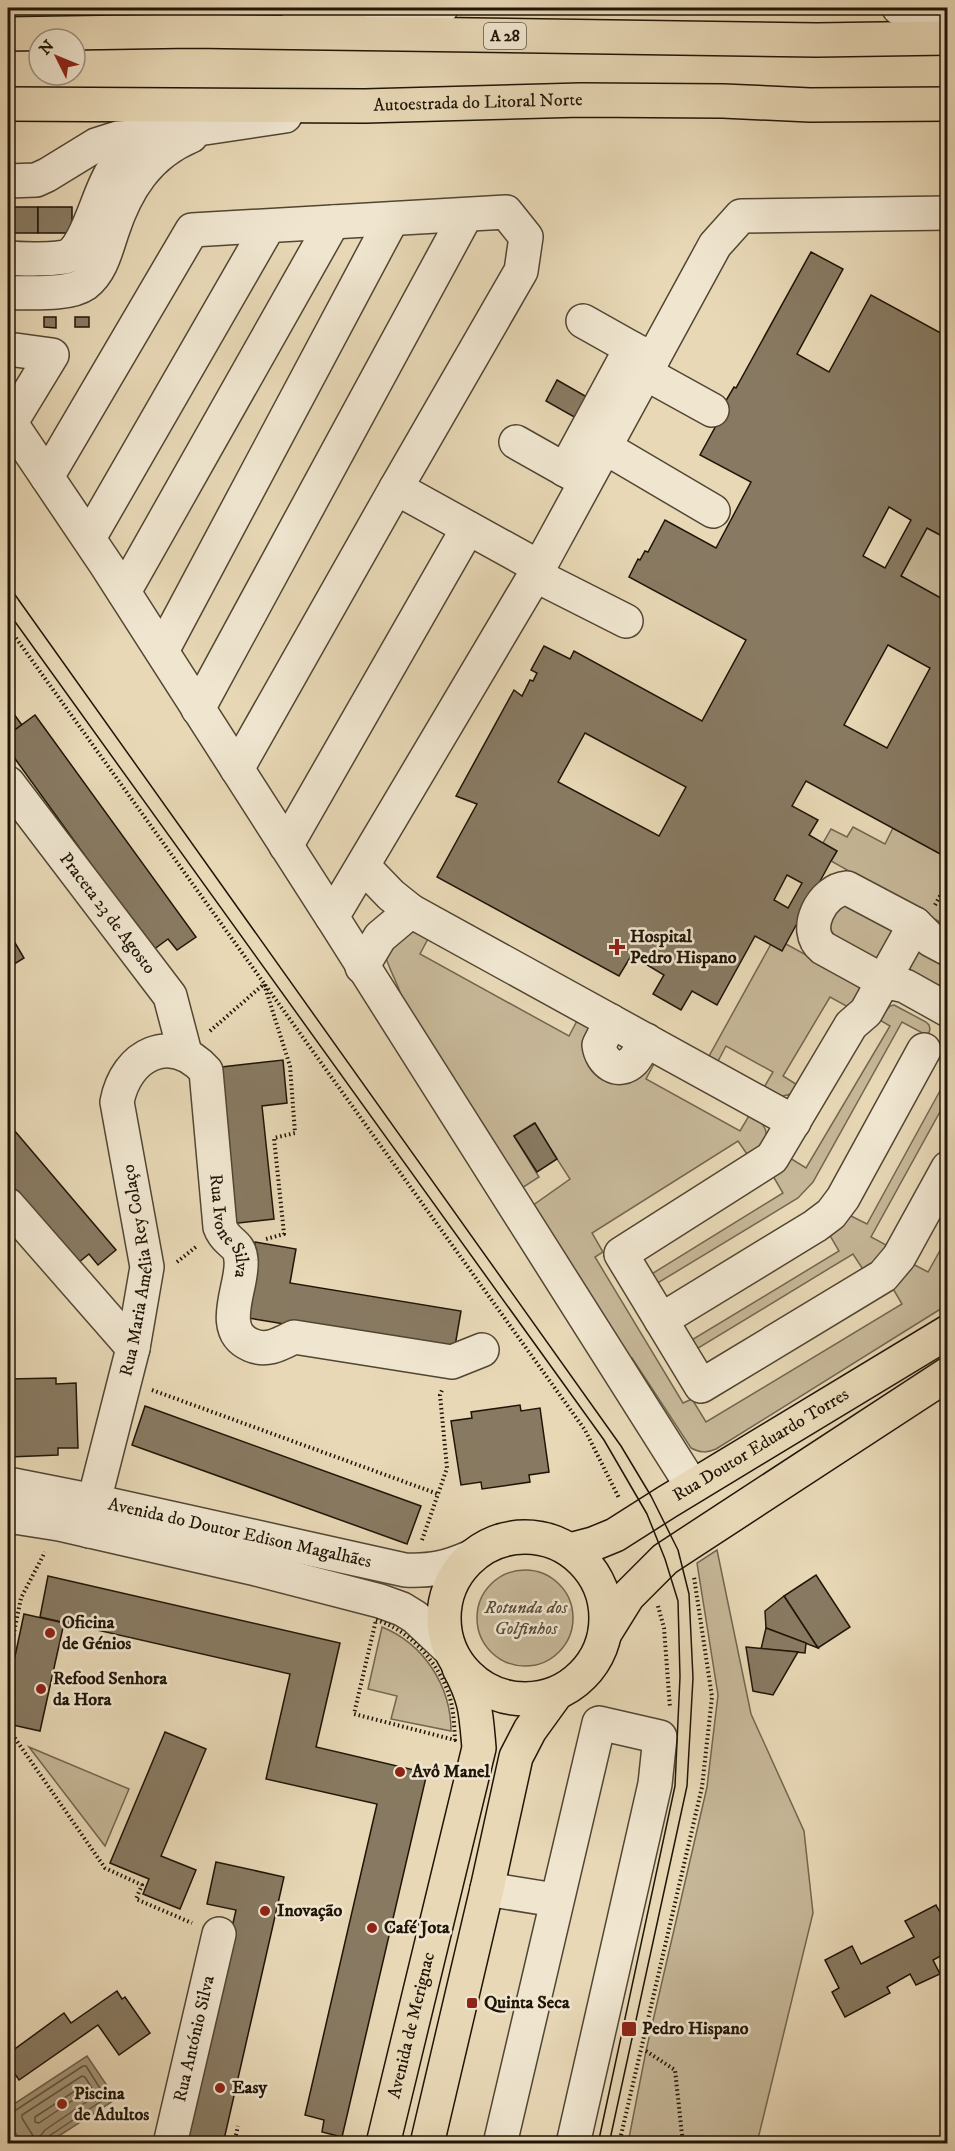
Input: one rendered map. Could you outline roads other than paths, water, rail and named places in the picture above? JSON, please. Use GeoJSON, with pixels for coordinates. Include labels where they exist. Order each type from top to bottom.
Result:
{"type":"FeatureCollection","features":[{"type":"Feature","properties":{"kind":"main road"},"geometry":{"type":"LineString","coordinates":[[193,31],[306,19],[351,8]]}},
{"type":"Feature","properties":{"kind":"main road","name":"A 28"},"geometry":{"type":"LineString","coordinates":[[8,34],[193,31],[817,40],[948,38]]}},
{"type":"Feature","properties":{"kind":"main road","name":"Autoestrada do Litoral Norte"},"geometry":{"type":"LineString","coordinates":[[8,104],[365,106],[580,100],[723,101],[810,105],[948,104]]}},
{"type":"Feature","properties":{"kind":"main road"},"geometry":{"type":"LineString","coordinates":[[810,105],[948,116]]}},
{"type":"Feature","properties":{"kind":"main road","name":"Rua Doutor Eduardo Torres"},"geometry":{"type":"LineString","coordinates":[[570,1550],[615,1535],[948,1332]]}},
{"type":"Feature","properties":{"kind":"main road"},"geometry":{"type":"LineString","coordinates":[[605,1633],[628,1596],[665,1558],[948,1374]]}},
{"type":"Feature","properties":{"kind":"main road","name":"Avenida do Doutor Edison Magalhães"},"geometry":{"type":"LineString","coordinates":[[519,1537],[546,1539],[570,1550],[588,1566],[601,1586],[606,1609],[605,1633],[596,1658],[579,1679],[556,1694],[530,1700],[502,1697],[477,1685],[453,1657],[443,1624],[445,1600],[455,1576],[471,1557],[494,1541],[519,1537]]}},
{"type":"Feature","properties":{"kind":"main road","name":"Avenida de Merignac"},"geometry":{"type":"LineString","coordinates":[[383,2144],[479,1748],[476,1708],[471,1690],[453,1657]]}},
{"type":"Feature","properties":{"kind":"main road"},"geometry":{"type":"LineString","coordinates":[[427,2144],[516,1757],[530,1730],[556,1694]]}},
{"type":"Feature","properties":{"kind":"street"},"geometry":{"type":"LineString","coordinates":[[306,19],[441,8]]}},
{"type":"Feature","properties":{"kind":"street"},"geometry":{"type":"LineString","coordinates":[[899,8],[948,13]]}},
{"type":"Feature","properties":{"kind":"street"},"geometry":{"type":"LineString","coordinates":[[8,181],[36,180],[96,145],[118,138],[151,136],[365,106]]}},
{"type":"Feature","properties":{"kind":"street"},"geometry":{"type":"LineString","coordinates":[[8,293],[69,291],[84,285],[97,272],[126,197],[140,174],[168,148],[211,128]]}},
{"type":"Feature","properties":{"kind":"street"},"geometry":{"type":"LineString","coordinates":[[8,258],[66,257],[74,251],[81,245],[100,194],[114,169],[131,151],[151,136]]}},
{"type":"Feature","properties":{"kind":"street"},"geometry":{"type":"LineString","coordinates":[[47,477],[192,230],[506,212],[526,237],[521,271],[237,769]]}},
{"type":"Feature","properties":{"kind":"street"},"geometry":{"type":"LineString","coordinates":[[332,917],[537,571],[576,476],[643,360],[715,245],[741,216],[948,213]]}},
{"type":"Feature","properties":{"kind":"street"},"geometry":{"type":"LineString","coordinates":[[198,709],[466,215]]}},
{"type":"Feature","properties":{"kind":"street"},"geometry":{"type":"LineString","coordinates":[[162,651],[392,219]]}},
{"type":"Feature","properties":{"kind":"street"},"geometry":{"type":"LineString","coordinates":[[124,592],[333,222]]}},
{"type":"Feature","properties":{"kind":"street"},"geometry":{"type":"LineString","coordinates":[[89,538],[268,227]]}},
{"type":"Feature","properties":{"kind":"street"},"geometry":{"type":"LineString","coordinates":[[583,321],[643,360],[712,410]]}},
{"type":"Feature","properties":{"kind":"street"},"geometry":{"type":"LineString","coordinates":[[8,349],[52,355],[9,421],[89,538],[162,651],[692,1486]]}},
{"type":"Feature","properties":{"kind":"street"},"geometry":{"type":"LineString","coordinates":[[576,476],[606,448],[643,360]]}},
{"type":"Feature","properties":{"kind":"street"},"geometry":{"type":"LineString","coordinates":[[516,442],[576,476]]}},
{"type":"Feature","properties":{"kind":"street"},"geometry":{"type":"LineString","coordinates":[[606,448],[713,511]]}},
{"type":"Feature","properties":{"kind":"street"},"geometry":{"type":"LineString","coordinates":[[396,488],[626,621]]}},
{"type":"Feature","properties":{"kind":"street"},"geometry":{"type":"LineString","coordinates":[[286,846],[468,528]]}},
{"type":"Feature","properties":{"kind":"street","name":"Praceta 23 de Agosto"},"geometry":{"type":"LineString","coordinates":[[8,783],[170,996],[185,1053]]}},
{"type":"Feature","properties":{"kind":"street"},"geometry":{"type":"LineString","coordinates":[[363,866],[391,895],[411,911],[794,1122]]}},
{"type":"Feature","properties":{"kind":"street"},"geometry":{"type":"LineString","coordinates":[[947,1010],[905,986],[883,981],[817,943],[813,935],[815,919],[832,892],[847,888],[915,924],[931,940],[948,949]]}},
{"type":"Feature","properties":{"kind":"street"},"geometry":{"type":"LineString","coordinates":[[362,967],[380,937],[411,911]]}},
{"type":"Feature","properties":{"kind":"street"},"geometry":{"type":"LineString","coordinates":[[915,924],[866,1012],[851,1025],[777,1151],[765,1164],[621,1254],[701,1386],[883,1276],[899,1257],[948,1168]]}},
{"type":"Feature","properties":{"kind":"street","name":"Rua Maria Amélia Rey Colaço"},"geometry":{"type":"LineString","coordinates":[[92,1516],[133,1348],[147,1267],[117,1102],[119,1089],[138,1063],[152,1053],[168,1050],[185,1053]]}},
{"type":"Feature","properties":{"kind":"street"},"geometry":{"type":"LineString","coordinates":[[661,1320],[815,1227],[831,1214],[843,1198],[924,1050]]}},
{"type":"Feature","properties":{"kind":"street","name":"Rua Ivone Silva"},"geometry":{"type":"LineString","coordinates":[[185,1053],[197,1060],[206,1071],[220,1227],[223,1235],[238,1246],[242,1261],[233,1317],[235,1328],[241,1338],[250,1345],[264,1348],[280,1345],[294,1337],[452,1362],[482,1350]]}},
{"type":"Feature","properties":{"kind":"street"},"geometry":{"type":"LineString","coordinates":[[8,1205],[133,1348]]}},
{"type":"Feature","properties":{"kind":"street","name":"Avenida do Doutor Edison Magalhães"},"geometry":{"type":"LineString","coordinates":[[8,1484],[92,1516],[256,1569],[380,1601],[402,1609],[415,1617],[453,1657]]}},
{"type":"Feature","properties":{"kind":"street","name":"Avenida do Doutor Edison Magalhães"},"geometry":{"type":"LineString","coordinates":[[8,1516],[92,1516],[405,1570],[427,1571],[446,1568],[471,1557]]}},
{"type":"Feature","properties":{"kind":"street"},"geometry":{"type":"LineString","coordinates":[[500,2144],[598,1723],[660,1737],[655,1784],[573,2144]]}},
{"type":"Feature","properties":{"kind":"street"},"geometry":{"type":"LineString","coordinates":[[487,1889],[555,1900]]}},
{"type":"Feature","properties":{"kind":"street","name":"Rua António Silva"},"geometry":{"type":"LineString","coordinates":[[170,2144],[219,1934]]}},
{"type":"Feature","properties":{"kind":"water","name":"Piscina de Adultos"},"geometry":{"type":"Polygon","coordinates":[[[87,2056],[116,2099],[48,2143],[22,2143],[8,2121],[8,2108],[87,2056]]]}},
{"type":"Feature","properties":{"kind":"tram line"},"geometry":{"type":"LineString","coordinates":[[8,585],[621,1446],[651,1496],[678,1550],[689,1594],[693,1678],[687,1786],[609,2144]]}},
{"type":"Feature","properties":{"kind":"tram line"},"geometry":{"type":"LineString","coordinates":[[8,612],[604,1440],[647,1514],[665,1559],[678,1601],[680,1677],[675,1786],[598,2144]]}},
{"type":"Feature","properties":{"kind":"place","name":"Hospital Pedro Hispano"},"geometry":{"type":"Point","coordinates":[617,947]}},
{"type":"Feature","properties":{"kind":"place","name":"Oficina de Génios"},"geometry":{"type":"Point","coordinates":[50,1633]}},
{"type":"Feature","properties":{"kind":"place","name":"Refood Senhora da Hora"},"geometry":{"type":"Point","coordinates":[41,1689]}},
{"type":"Feature","properties":{"kind":"place","name":"Avô Manel"},"geometry":{"type":"Point","coordinates":[400,1772]}},
{"type":"Feature","properties":{"kind":"place","name":"Inovação"},"geometry":{"type":"Point","coordinates":[265,1911]}},
{"type":"Feature","properties":{"kind":"place","name":"Café Jota"},"geometry":{"type":"Point","coordinates":[372,1928]}},
{"type":"Feature","properties":{"kind":"place","name":"Quinta Seca"},"geometry":{"type":"Point","coordinates":[472,2003]}},
{"type":"Feature","properties":{"kind":"place","name":"Pedro Hispano"},"geometry":{"type":"Point","coordinates":[629,2029]}},
{"type":"Feature","properties":{"kind":"place","name":"Easy"},"geometry":{"type":"Point","coordinates":[220,2088]}},
{"type":"Feature","properties":{"kind":"place","name":"Piscina de Adultos"},"geometry":{"type":"Point","coordinates":[62,2104]}},
{"type":"Feature","properties":{"kind":"park label","name":"Rotunda dos Golfinhos"},"geometry":{"type":"Point","coordinates":[526,1618]}}]}
